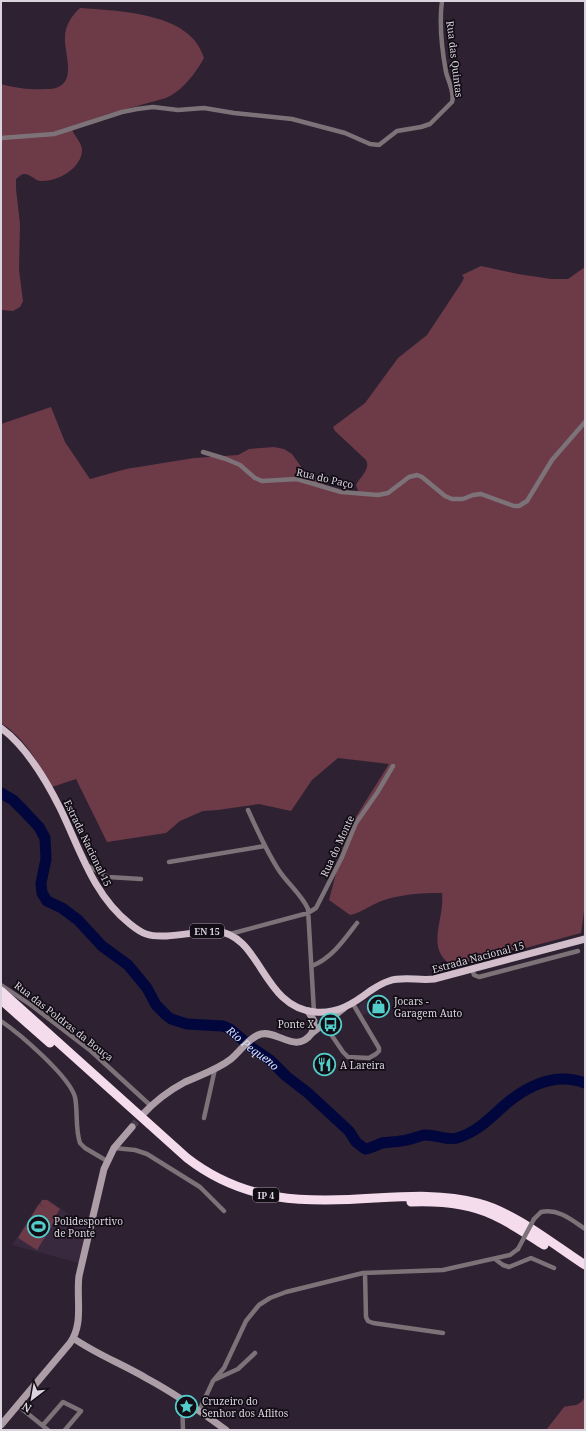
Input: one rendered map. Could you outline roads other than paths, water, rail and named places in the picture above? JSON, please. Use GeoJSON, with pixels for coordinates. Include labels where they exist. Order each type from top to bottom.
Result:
{"type":"FeatureCollection","features":[{"type":"Feature","properties":{"kind":"highway","name":"IP 4"},"geometry":{"type":"LineString","coordinates":[[1,991],[187,1158],[209,1173],[226,1181],[262,1194],[299,1200],[324,1201],[417,1196],[445,1197],[478,1203],[497,1209],[585,1265]]}},
{"type":"Feature","properties":{"kind":"highway","name":"IP 4"},"geometry":{"type":"LineString","coordinates":[[1,1000],[179,1158],[203,1176],[220,1185],[258,1199],[290,1205],[317,1206],[417,1202],[443,1203],[473,1208],[494,1215],[510,1224],[585,1273]]}},
{"type":"Feature","properties":{"kind":"main road","name":"Estrada Nacional 15"},"geometry":{"type":"LineString","coordinates":[[1,728],[20,745],[35,766],[58,804],[86,865],[99,889],[114,910],[127,922],[145,934],[161,936],[215,931],[230,934],[237,938],[246,947],[269,982],[283,998],[293,1005],[314,1013],[346,1007],[353,1004],[381,984],[391,980],[430,980],[585,939]]}},
{"type":"Feature","properties":{"kind":"street","name":"Rua das Quintas"},"geometry":{"type":"LineString","coordinates":[[1,138],[54,134],[125,111],[148,108],[176,110],[206,108],[234,114],[284,118],[345,133],[376,146],[399,131],[425,126],[433,121],[451,104],[453,99],[446,70],[441,29],[442,1]]}},
{"type":"Feature","properties":{"kind":"street","name":"Rua do Paço"},"geometry":{"type":"LineString","coordinates":[[202,452],[240,465],[255,478],[262,481],[297,480],[341,492],[378,496],[388,493],[406,478],[417,475],[445,496],[452,499],[463,499],[481,494],[514,506],[519,506],[527,501],[552,460],[585,422]]}},
{"type":"Feature","properties":{"kind":"street","name":"Rua do Monte"},"geometry":{"type":"LineString","coordinates":[[308,912],[316,908],[319,903],[342,857],[356,823],[393,766]]}},
{"type":"Feature","properties":{"kind":"street"},"geometry":{"type":"LineString","coordinates":[[248,810],[278,869],[305,904],[308,912],[312,966],[313,1018],[317,1028],[348,1057],[369,1058],[376,1054],[379,1048],[353,1004]]}},
{"type":"Feature","properties":{"kind":"street"},"geometry":{"type":"LineString","coordinates":[[169,862],[265,846]]}},
{"type":"Feature","properties":{"kind":"street"},"geometry":{"type":"LineString","coordinates":[[86,865],[108,877],[141,879]]}},
{"type":"Feature","properties":{"kind":"street"},"geometry":{"type":"LineString","coordinates":[[230,934],[308,912]]}},
{"type":"Feature","properties":{"kind":"street"},"geometry":{"type":"LineString","coordinates":[[312,966],[332,953],[357,923]]}},
{"type":"Feature","properties":{"kind":"street"},"geometry":{"type":"LineString","coordinates":[[472,969],[474,975],[479,977],[578,951]]}},
{"type":"Feature","properties":{"kind":"street","name":"Rua das Poldras da Bouça"},"geometry":{"type":"LineString","coordinates":[[1,984],[91,1051],[151,1106]]}},
{"type":"Feature","properties":{"kind":"street"},"geometry":{"type":"LineString","coordinates":[[317,1028],[346,1007]]}},
{"type":"Feature","properties":{"kind":"street"},"geometry":{"type":"LineString","coordinates":[[141,1116],[151,1106],[178,1086],[227,1062],[257,1036],[264,1034],[288,1041],[299,1042],[308,1038],[323,1020],[314,1013]]}},
{"type":"Feature","properties":{"kind":"street"},"geometry":{"type":"LineString","coordinates":[[1,1021],[24,1038],[66,1081],[74,1097],[80,1143],[84,1148],[107,1161]]}},
{"type":"Feature","properties":{"kind":"street"},"geometry":{"type":"LineString","coordinates":[[204,1118],[215,1069]]}},
{"type":"Feature","properties":{"kind":"street"},"geometry":{"type":"LineString","coordinates":[[1,1425],[73,1338],[78,1327],[78,1288],[80,1271],[101,1178],[107,1161],[114,1148],[132,1127]]}},
{"type":"Feature","properties":{"kind":"street"},"geometry":{"type":"LineString","coordinates":[[114,1148],[135,1150],[147,1154],[200,1187],[224,1211]]}},
{"type":"Feature","properties":{"kind":"street"},"geometry":{"type":"LineString","coordinates":[[183,1416],[188,1411],[197,1409],[213,1381],[225,1366],[246,1321],[254,1310],[264,1301],[283,1292],[365,1273],[441,1270],[495,1259],[511,1254],[518,1249],[534,1219],[541,1212],[552,1211],[565,1216],[585,1229]]}},
{"type":"Feature","properties":{"kind":"street"},"geometry":{"type":"LineString","coordinates":[[495,1259],[503,1265],[509,1267],[531,1258],[554,1268]]}},
{"type":"Feature","properties":{"kind":"street"},"geometry":{"type":"LineString","coordinates":[[365,1273],[366,1317],[368,1321],[443,1333]]}},
{"type":"Feature","properties":{"kind":"street"},"geometry":{"type":"LineString","coordinates":[[73,1338],[88,1348],[142,1375],[182,1399],[226,1430]]}},
{"type":"Feature","properties":{"kind":"street"},"geometry":{"type":"LineString","coordinates":[[213,1381],[237,1370],[255,1353]]}},
{"type":"Feature","properties":{"kind":"street"},"geometry":{"type":"LineString","coordinates":[[182,1399],[183,1430]]}},
{"type":"Feature","properties":{"kind":"street"},"geometry":{"type":"LineString","coordinates":[[42,1425],[63,1402],[81,1411],[65,1430]]}},
{"type":"Feature","properties":{"kind":"street"},"geometry":{"type":"LineString","coordinates":[[17,1405],[48,1430]]}},
{"type":"Feature","properties":{"kind":"waterway","name":"Rio Pequeno"},"geometry":{"type":"LineString","coordinates":[[1,793],[13,800],[22,809],[39,827],[45,838],[46,859],[41,883],[42,893],[47,901],[62,908],[78,920],[102,946],[128,965],[147,988],[156,1005],[171,1019],[187,1024],[223,1026],[230,1029],[251,1047],[270,1060],[286,1076],[308,1093],[349,1131],[356,1142],[365,1149],[382,1143],[404,1141],[424,1135],[432,1135],[449,1139],[457,1138],[478,1128],[515,1097],[543,1082],[564,1079],[585,1083]]}},
{"type":"Feature","properties":{"kind":"tunnel"},"geometry":{"type":"LineString","coordinates":[[132,1127],[141,1116]]}},
{"type":"Feature","properties":{"kind":"place","name":"Jocars - Garagem Auto"},"geometry":{"type":"Point","coordinates":[379,1007]}},
{"type":"Feature","properties":{"kind":"place","name":"Ponte X"},"geometry":{"type":"Point","coordinates":[330,1024]}},
{"type":"Feature","properties":{"kind":"place","name":"A Lareira"},"geometry":{"type":"Point","coordinates":[325,1065]}},
{"type":"Feature","properties":{"kind":"place","name":"Polidesportivo de Ponte"},"geometry":{"type":"Point","coordinates":[38,1227]}},
{"type":"Feature","properties":{"kind":"place","name":"Cruzeiro do Senhor dos Aflitos"},"geometry":{"type":"Point","coordinates":[186,1407]}}]}
